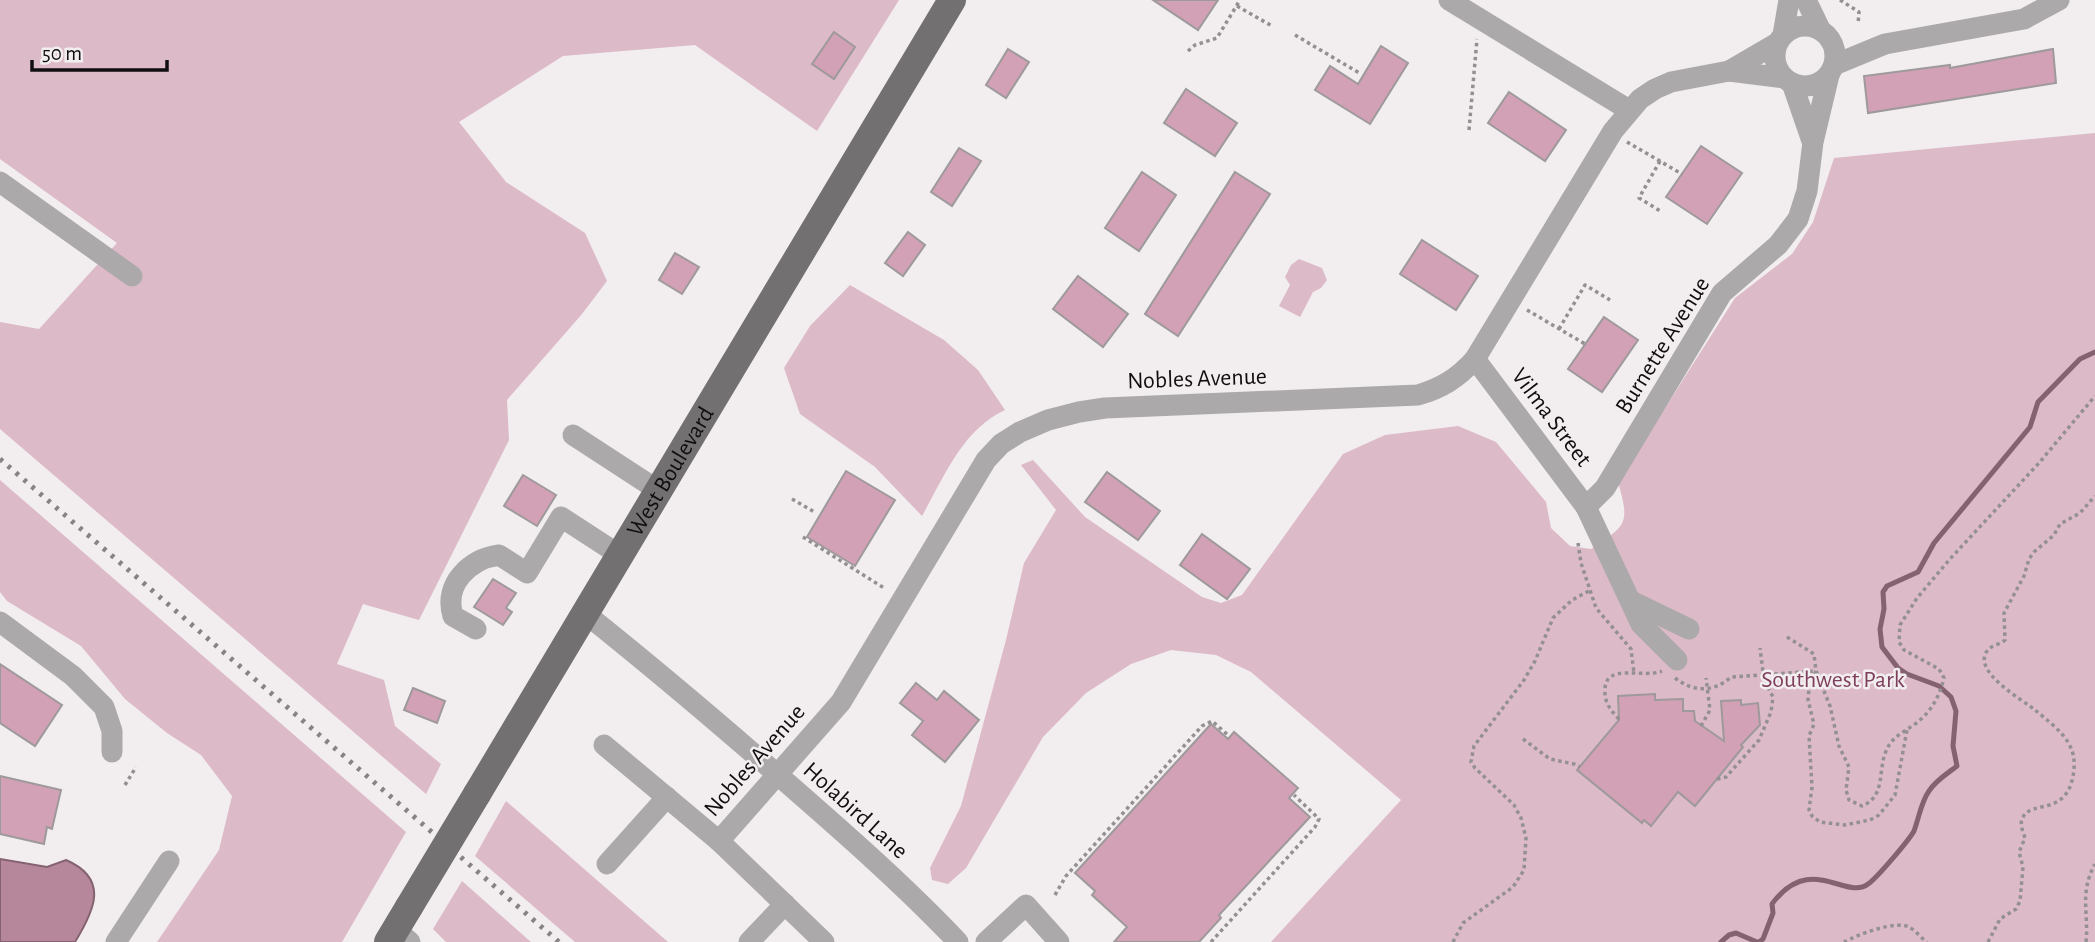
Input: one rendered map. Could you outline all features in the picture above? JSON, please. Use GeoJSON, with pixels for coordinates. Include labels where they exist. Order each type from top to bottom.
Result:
{"type":"FeatureCollection","features":[{"type":"Feature","properties":{"kind":"main road","name":"West Boulevard"},"geometry":{"type":"LineString","coordinates":[[401,930],[477,794],[952,0]]}},
{"type":"Feature","properties":{"kind":"street"},"geometry":{"type":"LineString","coordinates":[[1449,0],[1629,110]]}},
{"type":"Feature","properties":{"kind":"street"},"geometry":{"type":"LineString","coordinates":[[1789,0],[1775,61],[1788,81],[1811,85],[1821,82],[1832,70],[1885,44],[2024,19],[2059,0]]}},
{"type":"Feature","properties":{"kind":"street"},"geometry":{"type":"LineString","coordinates":[[1806,0],[1834,44],[1836,55],[1832,70]]}},
{"type":"Feature","properties":{"kind":"street"},"geometry":{"type":"LineString","coordinates":[[1780,39],[1799,26],[1810,25],[1824,32],[1885,44]]}},
{"type":"Feature","properties":{"kind":"street","name":"Nobles Avenue"},"geometry":{"type":"LineString","coordinates":[[1729,71],[1780,39]]}},
{"type":"Feature","properties":{"kind":"street","name":"Burnette Avenue"},"geometry":{"type":"LineString","coordinates":[[1586,507],[1605,488],[1722,293],[1778,245],[1798,219],[1807,191],[1813,142],[1832,70]]}},
{"type":"Feature","properties":{"kind":"street","name":"Nobles Avenue"},"geometry":{"type":"LineString","coordinates":[[719,841],[849,689],[986,460],[1001,444],[1048,420],[1105,408],[1418,395],[1436,390],[1455,379],[1475,359],[1613,131],[1629,110],[1655,89],[1671,82],[1729,71],[1788,81]]}},
{"type":"Feature","properties":{"kind":"street","name":"Burnette Avenue"},"geometry":{"type":"LineString","coordinates":[[1788,81],[1813,142]]}},
{"type":"Feature","properties":{"kind":"street"},"geometry":{"type":"LineString","coordinates":[[0,181],[132,276]]}},
{"type":"Feature","properties":{"kind":"street","name":"Vilma Street"},"geometry":{"type":"LineString","coordinates":[[1475,359],[1586,507],[1642,624],[1677,660]]}},
{"type":"Feature","properties":{"kind":"street"},"geometry":{"type":"LineString","coordinates":[[573,435],[659,491]]}},
{"type":"Feature","properties":{"kind":"street"},"geometry":{"type":"LineString","coordinates":[[476,629],[453,616],[449,605],[454,588],[467,568],[483,558],[499,555],[527,573],[561,517],[621,555]]}},
{"type":"Feature","properties":{"kind":"street"},"geometry":{"type":"LineString","coordinates":[[1631,601],[1689,629]]}},
{"type":"Feature","properties":{"kind":"street","name":"Holabird Lane"},"geometry":{"type":"LineString","coordinates":[[586,614],[656,670],[776,774],[932,914],[958,942]]}},
{"type":"Feature","properties":{"kind":"street"},"geometry":{"type":"LineString","coordinates":[[0,622],[73,676],[104,707],[112,731],[113,752]]}},
{"type":"Feature","properties":{"kind":"street"},"geometry":{"type":"LineString","coordinates":[[604,745],[719,841],[824,942]]}},
{"type":"Feature","properties":{"kind":"street"},"geometry":{"type":"LineString","coordinates":[[607,864],[667,797]]}},
{"type":"Feature","properties":{"kind":"street"},"geometry":{"type":"LineString","coordinates":[[117,942],[169,861]]}},
{"type":"Feature","properties":{"kind":"street"},"geometry":{"type":"LineString","coordinates":[[749,942],[785,904]]}},
{"type":"Feature","properties":{"kind":"street"},"geometry":{"type":"LineString","coordinates":[[986,942],[1026,905],[1059,942]]}},
{"type":"Feature","properties":{"kind":"path"},"geometry":{"type":"LineString","coordinates":[[1188,51],[1195,45],[1217,38],[1240,0]]}},
{"type":"Feature","properties":{"kind":"path"},"geometry":{"type":"LineString","coordinates":[[1840,0],[1859,12],[1858,24]]}},
{"type":"Feature","properties":{"kind":"path"},"geometry":{"type":"LineString","coordinates":[[1852,7],[1856,0]]}},
{"type":"Feature","properties":{"kind":"path"},"geometry":{"type":"LineString","coordinates":[[1237,6],[1272,26]]}},
{"type":"Feature","properties":{"kind":"path"},"geometry":{"type":"LineString","coordinates":[[1469,130],[1477,30]]}},
{"type":"Feature","properties":{"kind":"path"},"geometry":{"type":"LineString","coordinates":[[1295,35],[1362,74]]}},
{"type":"Feature","properties":{"kind":"path"},"geometry":{"type":"LineString","coordinates":[[1627,142],[1682,174]]}},
{"type":"Feature","properties":{"kind":"path"},"geometry":{"type":"LineString","coordinates":[[1660,162],[1639,198],[1662,212]]}},
{"type":"Feature","properties":{"kind":"path"},"geometry":{"type":"LineString","coordinates":[[1559,329],[1585,285],[1610,300]]}},
{"type":"Feature","properties":{"kind":"path"},"geometry":{"type":"LineString","coordinates":[[1527,310],[1585,344]]}},
{"type":"Feature","properties":{"kind":"path"},"geometry":{"type":"LineString","coordinates":[[1787,637],[1814,654],[1816,671],[1830,706],[1839,746],[1849,767],[1846,790],[1849,800],[1862,806],[1869,803],[1882,782],[1881,770],[1886,749],[1893,740],[1922,719],[1938,698],[1944,678],[1939,669],[1905,650],[1899,642],[1900,625],[1917,598],[1950,559],[2039,463],[2095,396]]}},
{"type":"Feature","properties":{"kind":"path"},"geometry":{"type":"LineString","coordinates":[[1989,942],[2000,919],[2016,909],[2020,901],[2022,867],[2019,852],[2025,838],[2022,818],[2025,813],[2048,807],[2071,789],[2075,765],[2068,743],[2054,727],[1995,679],[1985,660],[1986,653],[2005,640],[2004,613],[2034,552],[2049,541],[2060,524],[2080,513],[2095,496]]}},
{"type":"Feature","properties":{"kind":"path"},"geometry":{"type":"LineString","coordinates":[[792,499],[816,513]]}},
{"type":"Feature","properties":{"kind":"path"},"geometry":{"type":"LineString","coordinates":[[803,537],[884,588]]}},
{"type":"Feature","properties":{"kind":"path"},"geometry":{"type":"LineString","coordinates":[[1578,543],[1589,592],[1596,608],[1630,649],[1634,673]]}},
{"type":"Feature","properties":{"kind":"path"},"geometry":{"type":"LineString","coordinates":[[1453,942],[1464,923],[1513,887],[1524,870],[1526,838],[1521,818],[1514,806],[1471,762],[1474,746],[1524,680],[1558,611],[1589,592]]}},
{"type":"Feature","properties":{"kind":"path"},"geometry":{"type":"LineString","coordinates":[[1717,779],[1726,777],[1765,730],[1773,704],[1763,674],[1760,648]]}},
{"type":"Feature","properties":{"kind":"path"},"geometry":{"type":"LineString","coordinates":[[1619,719],[1605,699],[1605,683],[1615,674],[1647,675],[1667,669],[1686,686],[1707,689],[1724,683],[1731,677],[1816,671]]}},
{"type":"Feature","properties":{"kind":"path"},"geometry":{"type":"LineString","coordinates":[[1816,671],[1808,700],[1814,724],[1809,736],[1812,777],[1809,810],[1812,816],[1821,822],[1846,825],[1870,820],[1879,815],[1895,795],[1908,730]]}},
{"type":"Feature","properties":{"kind":"path"},"geometry":{"type":"LineString","coordinates":[[1701,726],[1710,710],[1706,678]]}},
{"type":"Feature","properties":{"kind":"path"},"geometry":{"type":"LineString","coordinates":[[1055,895],[1066,876],[1202,726],[1212,721],[1229,736]]}},
{"type":"Feature","properties":{"kind":"path"},"geometry":{"type":"LineString","coordinates":[[1523,739],[1550,759],[1580,767]]}},
{"type":"Feature","properties":{"kind":"path"},"geometry":{"type":"LineString","coordinates":[[125,785],[136,766]]}},
{"type":"Feature","properties":{"kind":"path"},"geometry":{"type":"LineString","coordinates":[[1211,942],[1315,827],[1317,817],[1294,795]]}},
{"type":"Feature","properties":{"kind":"path"},"geometry":{"type":"LineString","coordinates":[[2086,942],[2084,893],[2095,864]]}},
{"type":"Feature","properties":{"kind":"path"},"geometry":{"type":"LineString","coordinates":[[1844,942],[1867,932],[1908,926],[1927,942]]}},
{"type":"Feature","properties":{"kind":"green space"},"geometry":{"type":"Polygon","coordinates":[[[0,0],[899,0],[817,131],[695,45],[563,56],[459,122],[506,182],[585,233],[607,281],[507,400],[509,440],[419,620],[363,604],[337,664],[384,680],[395,726],[441,764],[426,794],[0,429],[0,322],[39,329],[117,243],[0,159],[0,0]]]}},
{"type":"Feature","properties":{"kind":"green space","name":"Southwest Park"},"geometry":{"type":"Polygon","coordinates":[[[2095,133],[2095,942],[1271,942],[1401,800],[1251,672],[1216,655],[1171,650],[1131,664],[1086,693],[1043,737],[966,868],[948,884],[932,880],[930,868],[961,806],[1024,563],[1056,510],[1021,465],[1033,460],[1085,517],[1202,597],[1221,603],[1242,595],[1343,454],[1385,435],[1458,426],[1496,442],[1546,502],[1551,528],[1570,546],[1591,549],[1619,528],[1624,507],[1618,482],[1735,298],[1792,254],[1813,222],[1834,158],[2095,133]]]}},
{"type":"Feature","properties":{"kind":"green space"},"geometry":{"type":"Polygon","coordinates":[[[1299,259],[1322,268],[1327,280],[1321,288],[1313,292],[1300,317],[1279,306],[1290,285],[1285,277],[1291,265],[1299,259]]]}},
{"type":"Feature","properties":{"kind":"green space"},"geometry":{"type":"Polygon","coordinates":[[[850,285],[944,340],[978,370],[1005,410],[990,418],[966,442],[922,516],[875,467],[800,414],[784,368],[810,326],[850,285]]]}},
{"type":"Feature","properties":{"kind":"green space"},"geometry":{"type":"Polygon","coordinates":[[[0,480],[406,832],[342,942],[157,942],[219,850],[232,796],[201,755],[167,733],[125,699],[81,646],[7,601],[0,592],[0,480]]]}},
{"type":"Feature","properties":{"kind":"green space"},"geometry":{"type":"Polygon","coordinates":[[[506,801],[668,942],[575,942],[475,856],[506,801]]]}},
{"type":"Feature","properties":{"kind":"green space"},"geometry":{"type":"Polygon","coordinates":[[[462,881],[531,942],[446,942],[433,929],[462,881]]]}},
{"type":"Feature","properties":{"kind":"shaded area"},"geometry":{"type":"Polygon","coordinates":[[[0,859],[47,867],[66,860],[89,876],[93,886],[92,907],[75,942],[0,942],[0,859]]]}},
{"type":"Feature","properties":{"kind":"building"},"geometry":{"type":"Polygon","coordinates":[[[1153,0],[1218,0],[1198,30],[1153,0]]]}},
{"type":"Feature","properties":{"kind":"building"},"geometry":{"type":"Polygon","coordinates":[[[834,32],[855,47],[834,79],[812,64],[834,32]]]}},
{"type":"Feature","properties":{"kind":"building"},"geometry":{"type":"Polygon","coordinates":[[[1381,46],[1408,63],[1370,124],[1315,90],[1330,66],[1358,84],[1381,46]]]}},
{"type":"Feature","properties":{"kind":"building"},"geometry":{"type":"Polygon","coordinates":[[[1008,49],[1029,62],[1006,98],[986,85],[1008,49]]]}},
{"type":"Feature","properties":{"kind":"building"},"geometry":{"type":"Polygon","coordinates":[[[2053,49],[2056,83],[1868,113],[1864,76],[1950,65],[1950,68],[2053,49]]]}},
{"type":"Feature","properties":{"kind":"building"},"geometry":{"type":"Polygon","coordinates":[[[1186,89],[1237,123],[1215,156],[1164,123],[1186,89]]]}},
{"type":"Feature","properties":{"kind":"building"},"geometry":{"type":"Polygon","coordinates":[[[1509,92],[1566,130],[1545,161],[1488,123],[1509,92]]]}},
{"type":"Feature","properties":{"kind":"building"},"geometry":{"type":"Polygon","coordinates":[[[1701,146],[1742,173],[1707,224],[1666,197],[1701,146]]]}},
{"type":"Feature","properties":{"kind":"building"},"geometry":{"type":"Polygon","coordinates":[[[959,148],[981,161],[952,206],[931,192],[959,148]]]}},
{"type":"Feature","properties":{"kind":"building"},"geometry":{"type":"Polygon","coordinates":[[[1142,172],[1176,195],[1139,251],[1105,228],[1142,172]]]}},
{"type":"Feature","properties":{"kind":"building"},"geometry":{"type":"Polygon","coordinates":[[[1235,172],[1270,194],[1178,336],[1145,314],[1235,172]]]}},
{"type":"Feature","properties":{"kind":"building"},"geometry":{"type":"Polygon","coordinates":[[[908,232],[925,245],[903,276],[885,263],[908,232]]]}},
{"type":"Feature","properties":{"kind":"building"},"geometry":{"type":"Polygon","coordinates":[[[1422,240],[1478,276],[1456,310],[1400,274],[1422,240]]]}},
{"type":"Feature","properties":{"kind":"building"},"geometry":{"type":"Polygon","coordinates":[[[675,253],[699,267],[682,294],[659,280],[675,253]]]}},
{"type":"Feature","properties":{"kind":"building"},"geometry":{"type":"Polygon","coordinates":[[[1078,276],[1128,314],[1103,347],[1053,309],[1078,276]]]}},
{"type":"Feature","properties":{"kind":"building"},"geometry":{"type":"Polygon","coordinates":[[[1604,317],[1638,340],[1602,392],[1568,369],[1604,317]]]}},
{"type":"Feature","properties":{"kind":"building"},"geometry":{"type":"Polygon","coordinates":[[[846,471],[895,500],[855,566],[807,537],[846,471]]]}},
{"type":"Feature","properties":{"kind":"building"},"geometry":{"type":"Polygon","coordinates":[[[1107,472],[1160,511],[1138,540],[1085,502],[1107,472]]]}},
{"type":"Feature","properties":{"kind":"building"},"geometry":{"type":"Polygon","coordinates":[[[523,475],[556,495],[537,526],[504,506],[523,475]]]}},
{"type":"Feature","properties":{"kind":"building"},"geometry":{"type":"Polygon","coordinates":[[[1202,534],[1250,569],[1227,599],[1180,565],[1202,534]]]}},
{"type":"Feature","properties":{"kind":"building"},"geometry":{"type":"Polygon","coordinates":[[[493,579],[516,593],[506,608],[512,612],[503,625],[474,607],[493,579]]]}},
{"type":"Feature","properties":{"kind":"building"},"geometry":{"type":"Polygon","coordinates":[[[0,664],[62,705],[35,746],[0,723],[0,664]]]}},
{"type":"Feature","properties":{"kind":"building"},"geometry":{"type":"Polygon","coordinates":[[[916,683],[937,700],[944,691],[979,720],[945,762],[912,735],[923,721],[900,703],[916,683]]]}},
{"type":"Feature","properties":{"kind":"building"},"geometry":{"type":"Polygon","coordinates":[[[413,688],[445,701],[437,723],[404,710],[413,688]]]}},
{"type":"Feature","properties":{"kind":"building"},"geometry":{"type":"Polygon","coordinates":[[[1655,694],[1655,700],[1683,699],[1683,711],[1694,711],[1695,721],[1724,741],[1721,701],[1741,700],[1741,705],[1758,703],[1760,725],[1741,745],[1743,747],[1695,806],[1678,792],[1651,826],[1644,820],[1642,823],[1577,770],[1619,720],[1618,696],[1655,694]]]}},
{"type":"Feature","properties":{"kind":"building"},"geometry":{"type":"Polygon","coordinates":[[[1211,724],[1228,739],[1234,732],[1298,788],[1289,798],[1310,817],[1219,915],[1221,918],[1199,942],[1114,942],[1127,927],[1092,895],[1095,891],[1075,873],[1211,724]]]}},
{"type":"Feature","properties":{"kind":"building"},"geometry":{"type":"Polygon","coordinates":[[[0,776],[61,790],[52,829],[47,827],[44,844],[0,834],[0,776]]]}},
{"type":"Feature","properties":{"kind":"waterway"},"geometry":{"type":"LineString","coordinates":[[1759,942],[1763,939],[1773,913],[1772,904],[1786,889],[1800,881],[1813,879],[1859,888],[1868,884],[1893,859],[1914,831],[1924,800],[1932,787],[1957,766],[1953,746],[1956,711],[1951,697],[1939,686],[1898,668],[1882,647],[1880,629],[1884,609],[1883,592],[1887,586],[1918,572],[1934,543],[2030,427],[2038,402],[2080,359],[2095,352]]}},
{"type":"Feature","properties":{"kind":"waterway"},"geometry":{"type":"LineString","coordinates":[[1721,942],[1736,933],[1757,942]]}},
{"type":"Feature","properties":{"kind":"railway"},"geometry":{"type":"LineString","coordinates":[[0,459],[559,942]]}}]}
